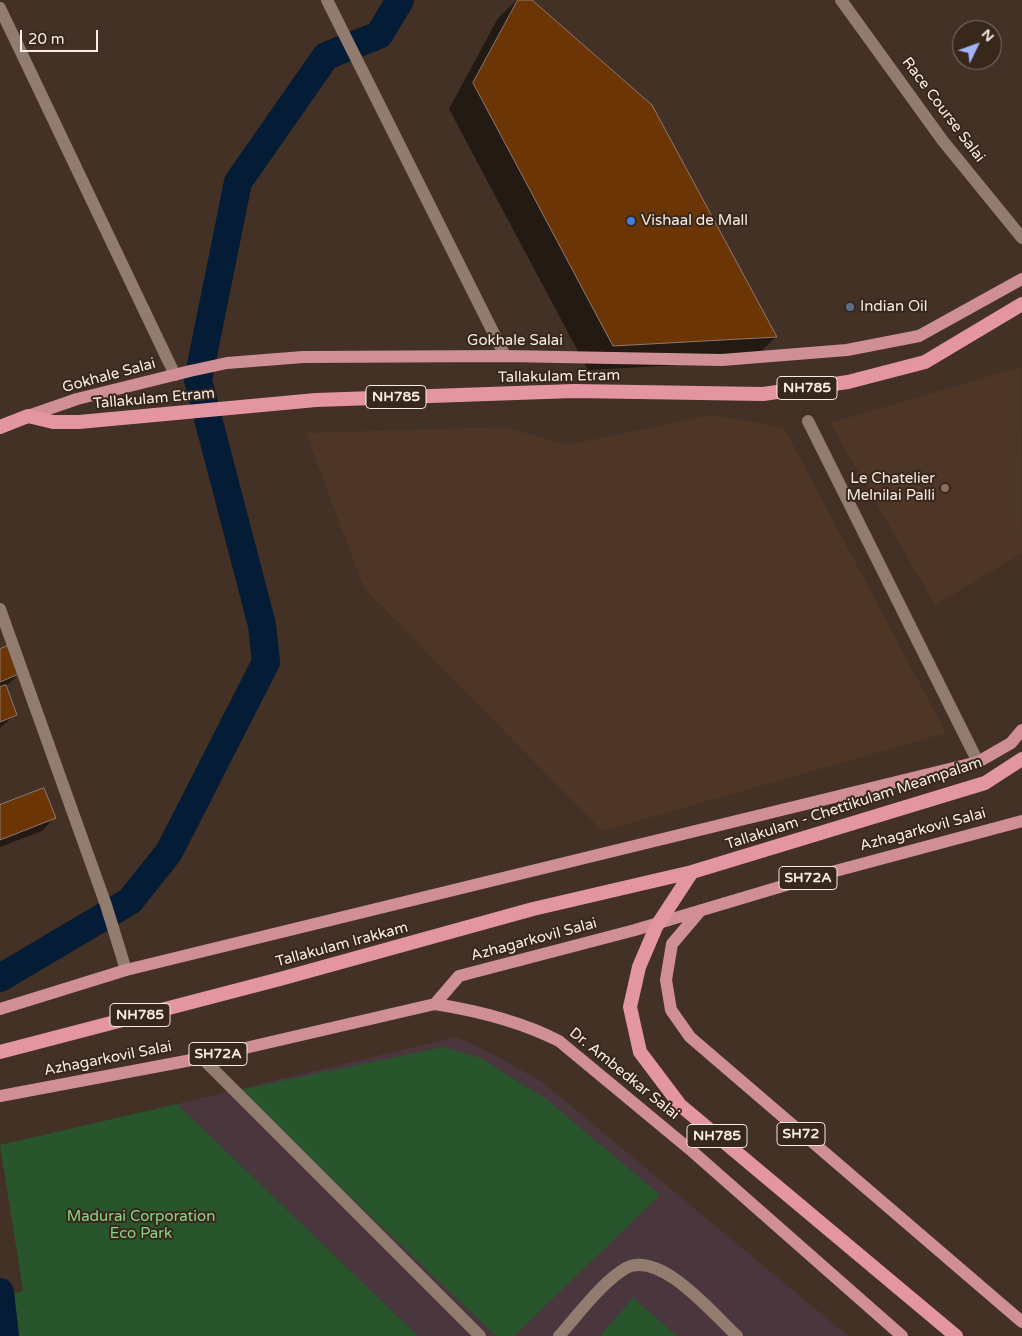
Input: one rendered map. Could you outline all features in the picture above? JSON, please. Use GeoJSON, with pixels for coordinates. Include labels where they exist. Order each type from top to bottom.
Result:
{"type":"FeatureCollection","features":[{"type":"Feature","properties":{"kind":"highway","name":"Tallakulam Etram"},"geometry":{"type":"LineString","coordinates":[[28,416],[53,422],[78,422],[316,400],[574,391],[763,394],[848,382],[925,362],[1022,304]]}},
{"type":"Feature","properties":{"kind":"highway","name":"Gokhale Salai"},"geometry":{"type":"LineString","coordinates":[[0,427],[28,416]]}},
{"type":"Feature","properties":{"kind":"highway","name":"Tallakulam - Chettikulam Meampalam"},"geometry":{"type":"LineString","coordinates":[[692,872],[985,783],[1022,758]]}},
{"type":"Feature","properties":{"kind":"highway","name":"Tallakulam Irakkam"},"geometry":{"type":"LineString","coordinates":[[0,1052],[280,979],[533,909],[692,872]]}},
{"type":"Feature","properties":{"kind":"highway","name":"NH785"},"geometry":{"type":"LineString","coordinates":[[692,872],[656,927],[639,967],[630,1007],[640,1052],[680,1105],[956,1336]]}},
{"type":"Feature","properties":{"kind":"main road","name":"Gokhale Salai"},"geometry":{"type":"LineString","coordinates":[[28,416],[77,399],[227,363],[303,357],[505,356],[722,360],[847,350],[919,336],[1022,279]]}},
{"type":"Feature","properties":{"kind":"main road"},"geometry":{"type":"LineString","coordinates":[[0,1009],[126,970],[978,762],[1011,743],[1022,730]]}},
{"type":"Feature","properties":{"kind":"main road","name":"Azhagarkovil Salai"},"geometry":{"type":"LineString","coordinates":[[0,1096],[202,1058],[435,1004],[460,976],[636,930],[907,850],[1022,821]]}},
{"type":"Feature","properties":{"kind":"main road","name":"SH72"},"geometry":{"type":"LineString","coordinates":[[700,911],[672,944],[666,980],[671,1010],[690,1037],[1022,1322]]}},
{"type":"Feature","properties":{"kind":"main road","name":"Dr. Ambedkar Salai"},"geometry":{"type":"LineString","coordinates":[[435,1004],[484,1012],[536,1029],[560,1041],[693,1152],[902,1336]]}},
{"type":"Feature","properties":{"kind":"street"},"geometry":{"type":"LineString","coordinates":[[327,0],[505,356]]}},
{"type":"Feature","properties":{"kind":"street","name":"Race Course Salai"},"geometry":{"type":"LineString","coordinates":[[841,0],[943,141],[1022,238]]}},
{"type":"Feature","properties":{"kind":"street"},"geometry":{"type":"LineString","coordinates":[[0,8],[175,375]]}},
{"type":"Feature","properties":{"kind":"street"},"geometry":{"type":"LineString","coordinates":[[808,421],[978,762]]}},
{"type":"Feature","properties":{"kind":"street"},"geometry":{"type":"LineString","coordinates":[[0,609],[106,905],[126,970]]}},
{"type":"Feature","properties":{"kind":"street"},"geometry":{"type":"LineString","coordinates":[[202,1058],[480,1336]]}},
{"type":"Feature","properties":{"kind":"street"},"geometry":{"type":"LineString","coordinates":[[559,1336],[608,1282],[627,1268],[645,1264],[668,1272],[737,1336]]}},
{"type":"Feature","properties":{"kind":"shaded area","name":"Le Chatelier Melnilai Palli"},"geometry":{"type":"Polygon","coordinates":[[[1021,367],[1022,553],[935,605],[830,423],[1021,367]]]}},
{"type":"Feature","properties":{"kind":"shaded area"},"geometry":{"type":"Polygon","coordinates":[[[712,415],[784,428],[946,733],[602,831],[364,588],[306,433],[505,427],[567,445],[712,415]]]}},
{"type":"Feature","properties":{"kind":"shaded area"},"geometry":{"type":"Polygon","coordinates":[[[456,1037],[491,1053],[542,1082],[848,1336],[418,1336],[177,1104],[456,1037]]]}},
{"type":"Feature","properties":{"kind":"green space"},"geometry":{"type":"Polygon","coordinates":[[[444,1047],[480,1058],[546,1099],[660,1195],[514,1336],[496,1336],[239,1090],[444,1047]]]}},
{"type":"Feature","properties":{"kind":"green space","name":"Madurai Corporation Eco Park"},"geometry":{"type":"Polygon","coordinates":[[[177,1104],[418,1336],[0,1336],[0,1301],[23,1290],[0,1145],[177,1104]]]}},
{"type":"Feature","properties":{"kind":"green space"},"geometry":{"type":"Polygon","coordinates":[[[633,1298],[677,1336],[600,1336],[633,1298]]]}},
{"type":"Feature","properties":{"kind":"building","name":"Vishaal de Mall"},"geometry":{"type":"Polygon","coordinates":[[[518,0],[532,0],[652,105],[777,337],[613,346],[473,83],[518,0]]]}},
{"type":"Feature","properties":{"kind":"building"},"geometry":{"type":"Polygon","coordinates":[[[10,645],[21,673],[0,682],[0,649],[10,645]]]}},
{"type":"Feature","properties":{"kind":"building"},"geometry":{"type":"Polygon","coordinates":[[[6,685],[17,715],[0,722],[0,687],[6,685]]]}},
{"type":"Feature","properties":{"kind":"building"},"geometry":{"type":"Polygon","coordinates":[[[44,788],[56,818],[0,840],[0,805],[44,788]]]}},
{"type":"Feature","properties":{"kind":"waterway"},"geometry":{"type":"LineString","coordinates":[[0,978],[130,901],[169,852],[266,662],[262,625],[198,380],[238,182],[326,56],[379,35],[400,0]]}},
{"type":"Feature","properties":{"kind":"waterway"},"geometry":{"type":"LineString","coordinates":[[0,1292],[5,1336]]}},
{"type":"Feature","properties":{"kind":"place","name":"Vishaal de Mall"},"geometry":{"type":"Point","coordinates":[631,221]}},
{"type":"Feature","properties":{"kind":"place","name":"Indian Oil"},"geometry":{"type":"Point","coordinates":[850,307]}},
{"type":"Feature","properties":{"kind":"place","name":"Le Chatelier Melnilai Palli"},"geometry":{"type":"Point","coordinates":[945,488]}}]}
